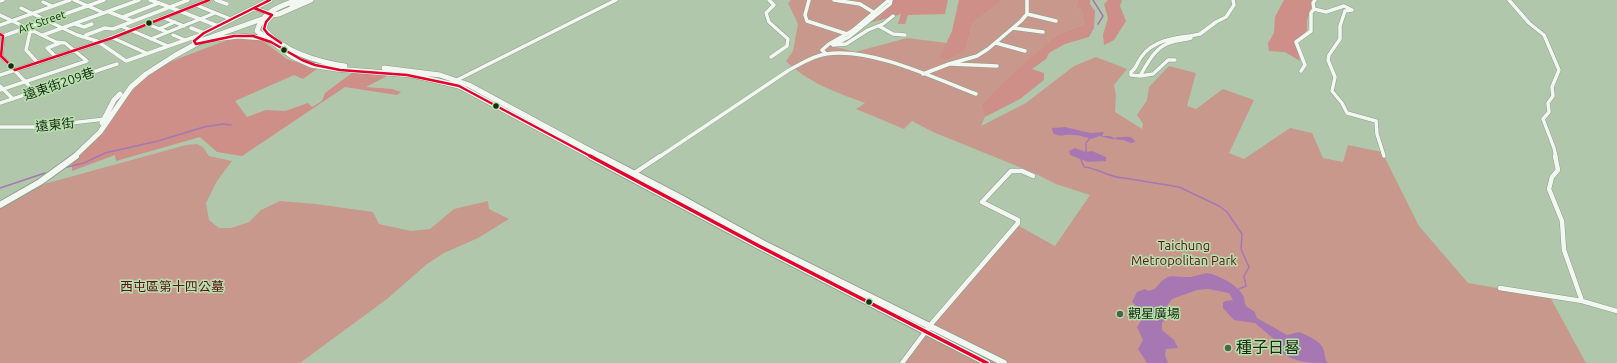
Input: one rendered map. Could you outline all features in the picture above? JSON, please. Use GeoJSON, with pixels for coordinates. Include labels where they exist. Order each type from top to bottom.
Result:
{"type":"FeatureCollection","features":[{"type":"Feature","properties":{"kind":"street"},"geometry":{"type":"LineString","coordinates":[[0,25],[70,0]]}},
{"type":"Feature","properties":{"kind":"street"},"geometry":{"type":"LineString","coordinates":[[74,0],[104,13]]}},
{"type":"Feature","properties":{"kind":"street","name":"Art Street"},"geometry":{"type":"LineString","coordinates":[[2,35],[104,0]]}},
{"type":"Feature","properties":{"kind":"street"},"geometry":{"type":"LineString","coordinates":[[43,36],[139,0]]}},
{"type":"Feature","properties":{"kind":"street"},"geometry":{"type":"LineString","coordinates":[[150,0],[218,26]]}},
{"type":"Feature","properties":{"kind":"street"},"geometry":{"type":"LineString","coordinates":[[21,8],[77,35],[86,35],[105,28],[113,29],[187,0]]}},
{"type":"Feature","properties":{"kind":"street"},"geometry":{"type":"LineString","coordinates":[[0,75],[112,38],[209,0]]}},
{"type":"Feature","properties":{"kind":"street"},"geometry":{"type":"LineString","coordinates":[[216,0],[227,4]]}},
{"type":"Feature","properties":{"kind":"street"},"geometry":{"type":"LineString","coordinates":[[86,35],[100,42],[126,61],[204,33],[270,0]]}},
{"type":"Feature","properties":{"kind":"street"},"geometry":{"type":"LineString","coordinates":[[297,0],[270,11],[265,26],[266,32],[298,54],[315,62],[345,66],[415,71],[440,75],[457,80],[481,91],[630,176]]}},
{"type":"Feature","properties":{"kind":"street"},"geometry":{"type":"LineString","coordinates":[[195,43],[261,19],[302,0]]}},
{"type":"Feature","properties":{"kind":"street"},"geometry":{"type":"LineString","coordinates":[[0,205],[34,186],[61,167],[92,140],[118,101],[137,81],[174,56],[195,43],[229,28],[307,0]]}},
{"type":"Feature","properties":{"kind":"street"},"geometry":{"type":"LineString","coordinates":[[254,8],[270,14],[278,14],[312,0]]}},
{"type":"Feature","properties":{"kind":"street"},"geometry":{"type":"LineString","coordinates":[[451,84],[616,0]]}},
{"type":"Feature","properties":{"kind":"street"},"geometry":{"type":"LineString","coordinates":[[769,0],[774,5],[766,13],[767,18],[788,39],[787,46],[771,57]]}},
{"type":"Feature","properties":{"kind":"street"},"geometry":{"type":"LineString","coordinates":[[810,0],[805,15],[807,21],[847,34]]}},
{"type":"Feature","properties":{"kind":"street"},"geometry":{"type":"LineString","coordinates":[[834,0],[870,8],[873,12]]}},
{"type":"Feature","properties":{"kind":"street"},"geometry":{"type":"LineString","coordinates":[[826,54],[822,50],[829,44],[847,34],[890,0]]}},
{"type":"Feature","properties":{"kind":"street"},"geometry":{"type":"LineString","coordinates":[[890,0],[890,4],[848,37],[833,45],[846,44],[868,30],[879,26],[893,16]]}},
{"type":"Feature","properties":{"kind":"street"},"geometry":{"type":"LineString","coordinates":[[922,74],[977,56],[996,43],[1027,14],[1027,0]]}},
{"type":"Feature","properties":{"kind":"street"},"geometry":{"type":"LineString","coordinates":[[1175,60],[1168,60],[1153,74],[1140,76],[1132,75],[1131,72],[1147,50],[1170,38],[1200,34],[1216,22],[1226,17],[1234,5],[1233,0]]}},
{"type":"Feature","properties":{"kind":"street"},"geometry":{"type":"LineString","coordinates":[[1301,71],[1305,65],[1296,42],[1311,31],[1311,13],[1314,9],[1314,0]]}},
{"type":"Feature","properties":{"kind":"street"},"geometry":{"type":"LineString","coordinates":[[1509,0],[1529,23],[1544,35],[1559,70],[1552,87],[1553,96],[1548,100],[1547,107],[1549,112],[1543,119],[1554,148],[1558,170],[1552,177],[1549,189],[1562,221],[1564,250],[1582,301]]}},
{"type":"Feature","properties":{"kind":"street"},"geometry":{"type":"LineString","coordinates":[[43,2],[52,6]]}},
{"type":"Feature","properties":{"kind":"street"},"geometry":{"type":"LineString","coordinates":[[123,17],[159,4]]}},
{"type":"Feature","properties":{"kind":"street"},"geometry":{"type":"LineString","coordinates":[[195,5],[228,18]]}},
{"type":"Feature","properties":{"kind":"street"},"geometry":{"type":"LineString","coordinates":[[1314,9],[1324,12],[1344,6],[1349,7],[1352,10],[1345,11],[1340,26],[1340,39],[1329,55],[1328,60],[1335,77],[1332,91],[1342,103],[1347,113],[1376,121],[1377,134],[1384,156]]}},
{"type":"Feature","properties":{"kind":"street"},"geometry":{"type":"LineString","coordinates":[[108,11],[132,21]]}},
{"type":"Feature","properties":{"kind":"street"},"geometry":{"type":"LineString","coordinates":[[151,39],[215,13]]}},
{"type":"Feature","properties":{"kind":"street"},"geometry":{"type":"LineString","coordinates":[[1027,14],[1056,21]]}},
{"type":"Feature","properties":{"kind":"street"},"geometry":{"type":"LineString","coordinates":[[0,15],[43,36],[61,43],[65,43],[87,61],[1,88]]}},
{"type":"Feature","properties":{"kind":"street"},"geometry":{"type":"LineString","coordinates":[[163,18],[184,26]]}},
{"type":"Feature","properties":{"kind":"street"},"geometry":{"type":"LineString","coordinates":[[261,19],[257,31],[293,58],[311,65],[336,70],[412,75],[451,84],[630,176],[758,246],[929,327],[978,355],[987,363]]}},
{"type":"Feature","properties":{"kind":"street"},"geometry":{"type":"LineString","coordinates":[[158,29],[175,22]]}},
{"type":"Feature","properties":{"kind":"street"},"geometry":{"type":"LineString","coordinates":[[75,24],[84,27],[92,24]]}},
{"type":"Feature","properties":{"kind":"street"},"geometry":{"type":"LineString","coordinates":[[147,24],[167,32]]}},
{"type":"Feature","properties":{"kind":"street"},"geometry":{"type":"LineString","coordinates":[[121,26],[168,46]]}},
{"type":"Feature","properties":{"kind":"street"},"geometry":{"type":"LineString","coordinates":[[218,26],[214,29],[229,28]]}},
{"type":"Feature","properties":{"kind":"street"},"geometry":{"type":"LineString","coordinates":[[879,26],[893,34],[905,35]]}},
{"type":"Feature","properties":{"kind":"street"},"geometry":{"type":"LineString","coordinates":[[191,28],[204,33]]}},
{"type":"Feature","properties":{"kind":"street"},"geometry":{"type":"LineString","coordinates":[[1013,28],[1043,32]]}},
{"type":"Feature","properties":{"kind":"street"},"geometry":{"type":"LineString","coordinates":[[34,31],[30,32],[26,50],[38,63]]}},
{"type":"Feature","properties":{"kind":"street"},"geometry":{"type":"LineString","coordinates":[[195,43],[204,33]]}},
{"type":"Feature","properties":{"kind":"street"},"geometry":{"type":"LineString","coordinates":[[2,35],[1,56],[35,92]]}},
{"type":"Feature","properties":{"kind":"street"},"geometry":{"type":"LineString","coordinates":[[173,35],[186,40]]}},
{"type":"Feature","properties":{"kind":"street"},"geometry":{"type":"LineString","coordinates":[[195,43],[238,36],[266,39]]}},
{"type":"Feature","properties":{"kind":"street"},"geometry":{"type":"LineString","coordinates":[[1140,76],[1154,51],[1172,41],[1189,39],[1191,38],[1190,36]]}},
{"type":"Feature","properties":{"kind":"street"},"geometry":{"type":"LineString","coordinates":[[112,38],[147,54]]}},
{"type":"Feature","properties":{"kind":"street"},"geometry":{"type":"LineString","coordinates":[[56,57],[47,48],[61,43]]}},
{"type":"Feature","properties":{"kind":"street"},"geometry":{"type":"LineString","coordinates":[[996,43],[1025,51]]}},
{"type":"Feature","properties":{"kind":"street"},"geometry":{"type":"LineString","coordinates":[[630,176],[789,70],[812,58],[826,54],[848,53],[883,59],[976,94]]}},
{"type":"Feature","properties":{"kind":"street","name":"遠東街209巷"},"geometry":{"type":"LineString","coordinates":[[0,103],[117,64]]}},
{"type":"Feature","properties":{"kind":"street"},"geometry":{"type":"LineString","coordinates":[[949,64],[962,66],[986,64],[997,66]]}},
{"type":"Feature","properties":{"kind":"street"},"geometry":{"type":"LineString","coordinates":[[1,88],[13,99]]}},
{"type":"Feature","properties":{"kind":"street"},"geometry":{"type":"LineString","coordinates":[[0,202],[29,185],[64,161],[92,136],[107,119]]}},
{"type":"Feature","properties":{"kind":"street","name":"遠東街"},"geometry":{"type":"LineString","coordinates":[[0,127],[36,127],[107,119]]}},
{"type":"Feature","properties":{"kind":"street"},"geometry":{"type":"LineString","coordinates":[[902,363],[929,327],[1018,224],[1018,220],[982,202],[984,198],[991,193],[1011,171],[1022,171],[1033,176]]}},
{"type":"Feature","properties":{"kind":"street"},"geometry":{"type":"LineString","coordinates":[[1500,288],[1582,301],[1617,310]]}},
{"type":"Feature","properties":{"kind":"street"},"geometry":{"type":"LineString","coordinates":[[978,355],[1004,363]]}},
{"type":"Feature","properties":{"kind":"green space","name":"Taichung Metropolitan Park"},"geometry":{"type":"Polygon","coordinates":[[[791,0],[892,0],[877,21],[856,26],[825,44],[855,52],[907,38],[947,43],[939,59],[965,50],[973,23],[1003,0],[1078,0],[1076,8],[1082,9],[1084,25],[1058,34],[981,105],[985,117],[981,126],[1026,103],[1074,66],[1096,57],[1127,69],[1114,85],[1116,96],[1115,112],[1142,129],[1143,124],[1137,115],[1147,100],[1149,87],[1169,66],[1196,73],[1187,106],[1196,109],[1223,89],[1254,100],[1229,153],[1244,159],[1290,128],[1312,133],[1323,158],[1343,162],[1348,145],[1382,152],[1419,226],[1468,283],[1550,297],[1586,363],[904,363],[933,325],[1019,226],[1055,246],[1090,195],[1056,184],[1034,173],[933,132],[912,121],[904,129],[856,109],[865,103],[813,81],[786,61],[793,51],[798,24],[788,3],[791,0]]]}},
{"type":"Feature","properties":{"kind":"green space","name":"西屯區第十四公墓"},"geometry":{"type":"Polygon","coordinates":[[[197,144],[203,147],[209,156],[232,161],[217,181],[206,203],[209,220],[219,228],[231,228],[249,222],[261,210],[280,201],[316,204],[373,212],[379,224],[411,231],[430,229],[454,209],[488,201],[489,209],[509,219],[478,238],[444,253],[427,264],[387,299],[300,363],[0,363],[0,207],[37,186],[186,145],[197,144]]]}},
{"type":"Feature","properties":{"kind":"shaded area"},"geometry":{"type":"Polygon","coordinates":[[[892,0],[948,0],[945,14],[908,15],[905,24],[898,24],[901,14],[877,21],[892,0]]]}},
{"type":"Feature","properties":{"kind":"shaded area"},"geometry":{"type":"Polygon","coordinates":[[[959,0],[1003,0],[973,23],[965,50],[948,59],[939,59],[952,31],[959,0]]]}},
{"type":"Feature","properties":{"kind":"shaded area"},"geometry":{"type":"Polygon","coordinates":[[[1078,0],[1090,0],[1090,4],[1095,11],[1094,28],[1089,37],[1065,44],[1049,53],[1046,59],[1032,69],[1044,73],[1044,80],[1020,99],[985,117],[981,105],[1013,74],[1058,34],[1084,25],[1082,9],[1076,8],[1078,0]]]}},
{"type":"Feature","properties":{"kind":"shaded area"},"geometry":{"type":"Polygon","coordinates":[[[1108,0],[1122,0],[1120,6],[1126,21],[1114,40],[1104,45],[1103,35],[1108,18],[1104,4],[1108,0]]]}},
{"type":"Feature","properties":{"kind":"shaded area"},"geometry":{"type":"Polygon","coordinates":[[[1284,0],[1314,0],[1307,20],[1307,30],[1296,44],[1300,61],[1285,52],[1269,51],[1268,43],[1274,33],[1275,17],[1284,0]]]}},
{"type":"Feature","properties":{"kind":"shaded area"},"geometry":{"type":"Polygon","coordinates":[[[245,38],[263,41],[287,59],[317,69],[303,79],[294,75],[235,101],[247,117],[266,110],[285,111],[308,103],[312,107],[322,101],[325,93],[352,73],[389,75],[366,87],[392,89],[401,92],[397,95],[345,87],[242,156],[217,152],[200,137],[116,161],[115,155],[72,171],[72,162],[95,141],[112,119],[125,98],[142,80],[167,63],[230,39],[245,38]]]}},
{"type":"Feature","properties":{"kind":"shaded area"},"geometry":{"type":"Polygon","coordinates":[[[1065,127],[1090,133],[1104,132],[1102,136],[1110,136],[1116,139],[1116,137],[1130,137],[1135,142],[1131,143],[1124,140],[1112,139],[1099,136],[1092,139],[1077,135],[1062,136],[1053,133],[1052,128],[1065,127]]]}},
{"type":"Feature","properties":{"kind":"shaded area"},"geometry":{"type":"Polygon","coordinates":[[[1075,148],[1086,152],[1092,151],[1106,157],[1106,161],[1088,162],[1070,155],[1069,151],[1075,148]]]}},
{"type":"Feature","properties":{"kind":"shaded area"},"geometry":{"type":"Polygon","coordinates":[[[1207,273],[1221,278],[1236,287],[1243,295],[1246,306],[1255,312],[1257,318],[1287,335],[1299,332],[1321,344],[1328,363],[1304,362],[1293,359],[1282,353],[1282,346],[1255,323],[1234,320],[1223,308],[1223,303],[1225,301],[1233,300],[1229,293],[1208,289],[1197,290],[1172,299],[1166,307],[1162,330],[1174,340],[1178,348],[1166,349],[1165,355],[1168,363],[1147,363],[1138,349],[1143,340],[1137,327],[1142,319],[1143,312],[1132,302],[1137,292],[1145,289],[1148,291],[1155,289],[1164,279],[1171,276],[1191,277],[1207,273]]]}},
{"type":"Feature","properties":{"kind":"waterway"},"geometry":{"type":"LineString","coordinates":[[1093,0],[1103,16],[1098,24]]}},
{"type":"Feature","properties":{"kind":"waterway"},"geometry":{"type":"LineString","coordinates":[[63,168],[84,163],[105,153],[158,141],[204,127],[223,124],[231,125]]}},
{"type":"Feature","properties":{"kind":"waterway"},"geometry":{"type":"LineString","coordinates":[[1086,152],[1086,143],[1090,138]]}},
{"type":"Feature","properties":{"kind":"waterway"},"geometry":{"type":"LineString","coordinates":[[1082,159],[1081,160],[1084,167],[1119,178],[1179,187],[1219,206],[1227,212],[1242,234],[1241,249],[1249,267],[1244,276],[1246,286],[1239,289]]}},
{"type":"Feature","properties":{"kind":"waterway"},"geometry":{"type":"LineString","coordinates":[[0,188],[45,173]]}},
{"type":"Feature","properties":{"kind":"transit line"},"geometry":{"type":"LineString","coordinates":[[15,70],[112,38],[209,0]]}},
{"type":"Feature","properties":{"kind":"transit line"},"geometry":{"type":"LineString","coordinates":[[270,0],[204,33],[194,41],[196,44],[234,36],[253,36],[271,42],[309,63],[331,69],[407,75],[433,79],[459,86],[759,246],[987,363]]}},
{"type":"Feature","properties":{"kind":"transit line"},"geometry":{"type":"LineString","coordinates":[[254,8],[272,15],[266,22],[264,29],[268,34],[281,43]]}},
{"type":"Feature","properties":{"kind":"transit line"},"geometry":{"type":"LineString","coordinates":[[0,34],[3,36],[1,56],[15,70]]}},
{"type":"Feature","properties":{"kind":"place","name":"觀星廣場"},"geometry":{"type":"Point","coordinates":[1120,314]}},
{"type":"Feature","properties":{"kind":"place","name":"種子日晷"},"geometry":{"type":"Point","coordinates":[1228,348]}}]}
